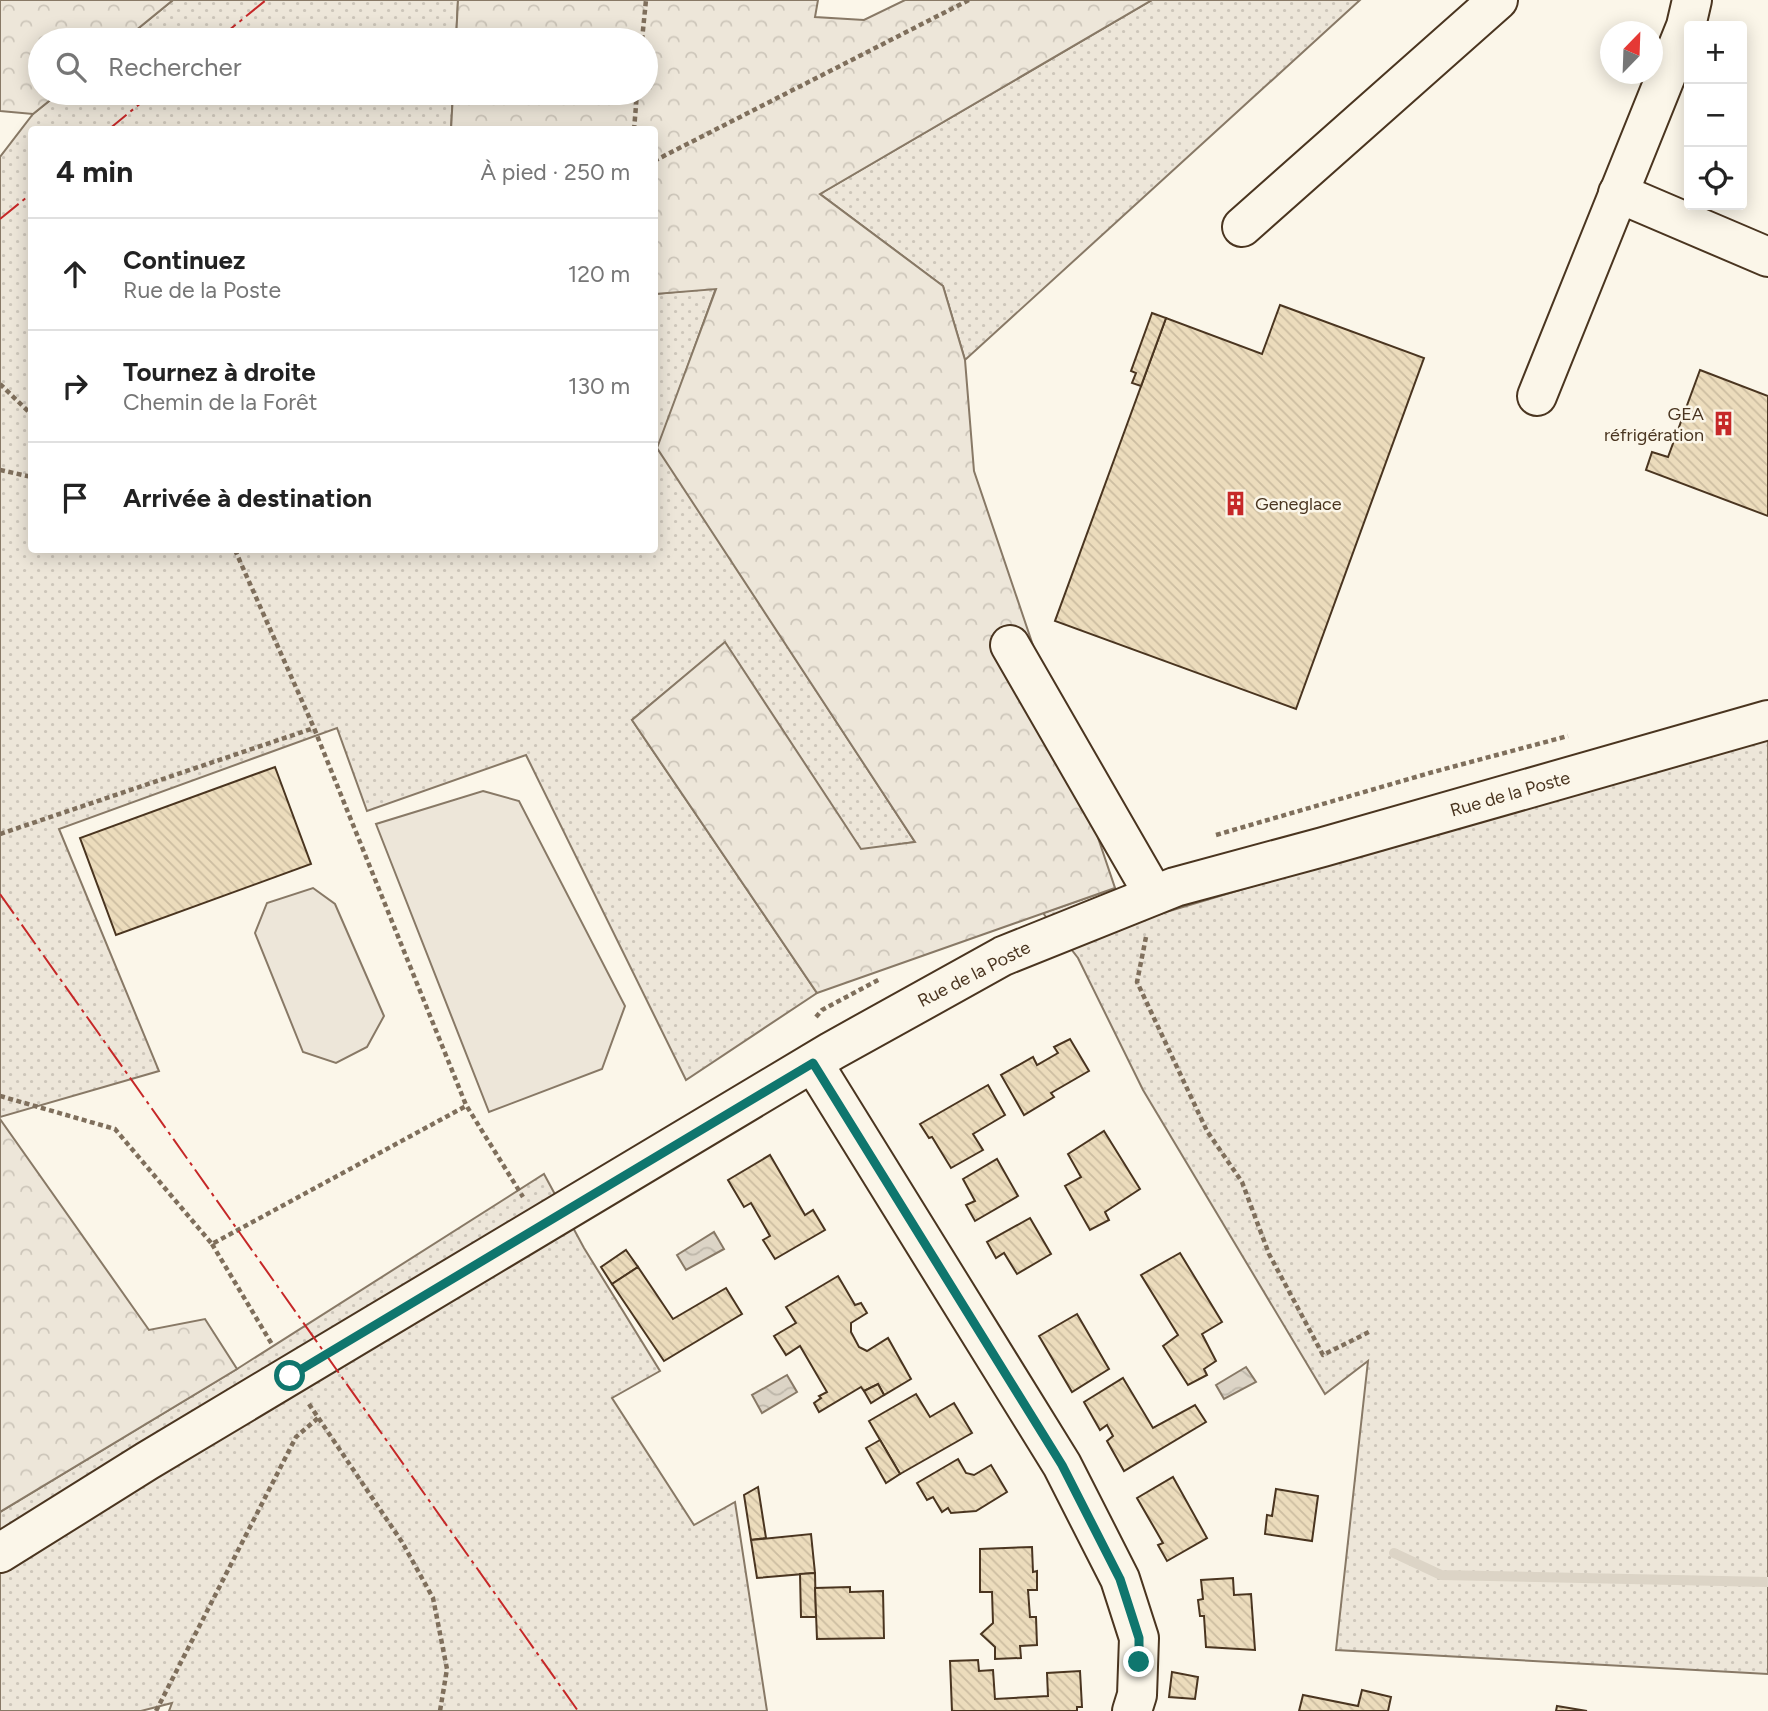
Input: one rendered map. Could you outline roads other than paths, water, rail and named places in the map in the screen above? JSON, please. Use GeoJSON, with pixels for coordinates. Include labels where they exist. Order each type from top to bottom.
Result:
{"type":"FeatureCollection","features":[{"type":"Feature","properties":{"kind":"street"},"geometry":{"type":"LineString","coordinates":[[1242,227],[1498,0]]}},
{"type":"Feature","properties":{"kind":"street"},"geometry":{"type":"LineString","coordinates":[[1537,396],[1686,26],[1692,0]]}},
{"type":"Feature","properties":{"kind":"street"},"geometry":{"type":"LineString","coordinates":[[1619,192],[1768,257]]}},
{"type":"Feature","properties":{"kind":"street"},"geometry":{"type":"LineString","coordinates":[[1010,645],[1154,895]]}},
{"type":"Feature","properties":{"kind":"street","name":"Rue de la Poste"},"geometry":{"type":"LineString","coordinates":[[0,1553],[813,1063],[1003,956],[1175,887],[1336,844],[1768,720]]}},
{"type":"Feature","properties":{"kind":"street"},"geometry":{"type":"LineString","coordinates":[[813,1063],[1062,1465],[1120,1579],[1139,1638],[1136,1695],[1132,1711]]}},
{"type":"Feature","properties":{"kind":"water"},"geometry":{"type":"Polygon","coordinates":[[[714,1232],[724,1249],[686,1270],[677,1255],[714,1232]]]}},
{"type":"Feature","properties":{"kind":"water"},"geometry":{"type":"Polygon","coordinates":[[[1246,1367],[1256,1382],[1224,1399],[1216,1385],[1246,1367]]]}},
{"type":"Feature","properties":{"kind":"water"},"geometry":{"type":"Polygon","coordinates":[[[787,1375],[797,1392],[762,1413],[752,1395],[787,1375]]]}},
{"type":"Feature","properties":{"kind":"waterway"},"geometry":{"type":"LineString","coordinates":[[1394,1553],[1441,1575],[1768,1582]]}},
{"type":"Feature","properties":{"kind":"place","name":"GEA réfrigération"},"geometry":{"type":"Point","coordinates":[1724,424]}},
{"type":"Feature","properties":{"kind":"place","name":"Geneglace"},"geometry":{"type":"Point","coordinates":[1235,504]}}]}
